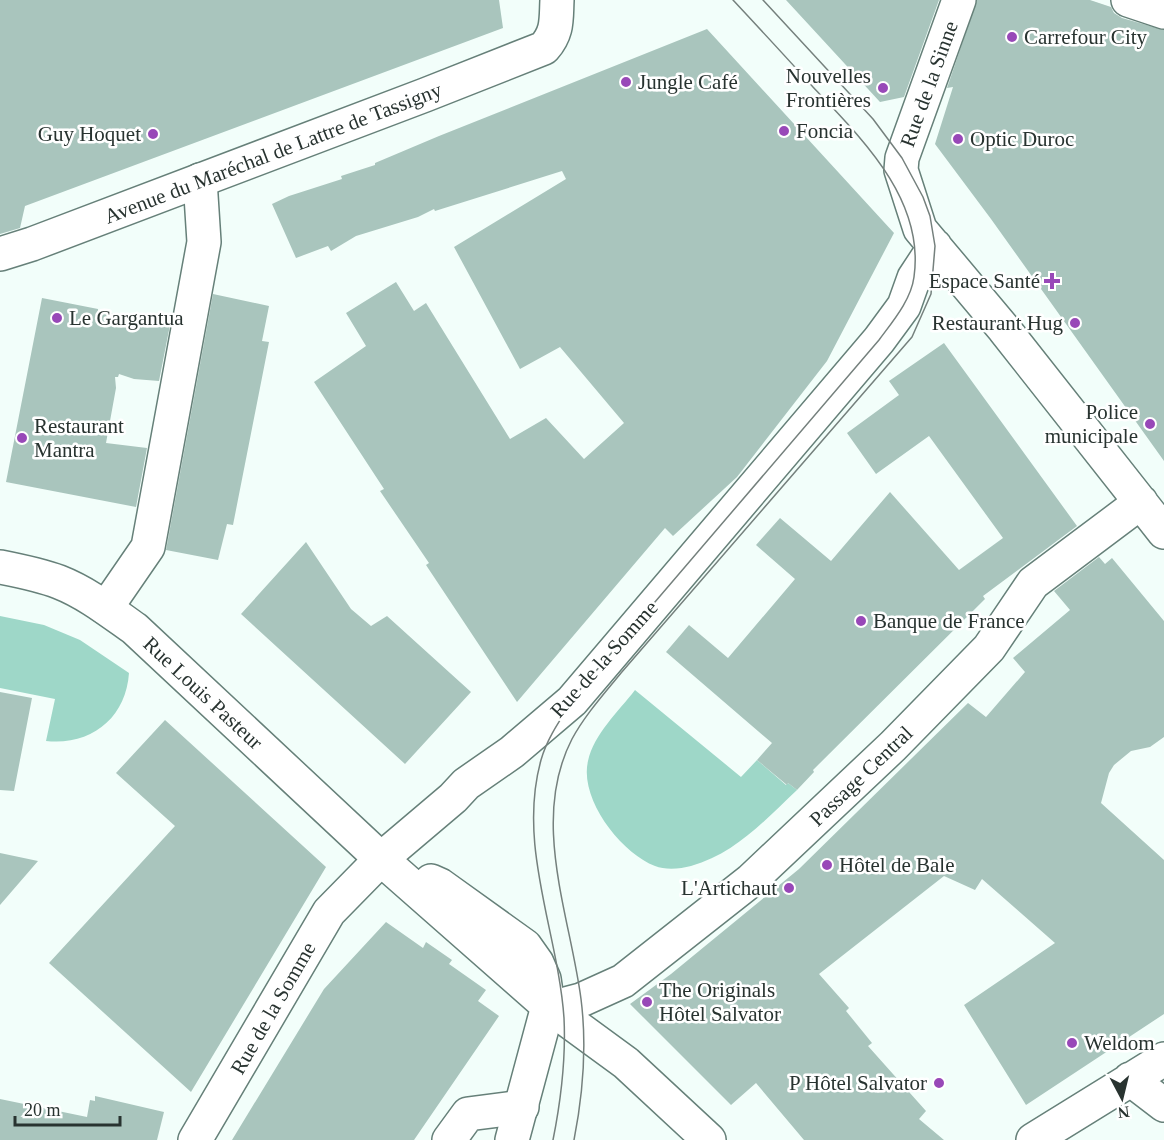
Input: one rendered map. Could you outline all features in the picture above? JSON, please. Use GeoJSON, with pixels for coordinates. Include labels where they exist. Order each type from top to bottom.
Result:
{"type":"FeatureCollection","features":[{"type":"Feature","properties":{"kind":"street","name":"Avenue du Maréchal de Lattre de Tassigny"},"geometry":{"type":"LineString","coordinates":[[0,254],[32,244],[544,48],[551,40],[555,30],[556,0]]}},
{"type":"Feature","properties":{"kind":"street","name":"Rue de la Sinne"},"geometry":{"type":"LineString","coordinates":[[959,0],[902,158],[901,170],[920,229],[1004,329],[1164,532]]}},
{"type":"Feature","properties":{"kind":"street"},"geometry":{"type":"LineString","coordinates":[[1128,0],[1164,12]]}},
{"type":"Feature","properties":{"kind":"street"},"geometry":{"type":"LineString","coordinates":[[106,608],[148,547],[204,242],[200,180]]}},
{"type":"Feature","properties":{"kind":"street","name":"Rue de la Somme"},"geometry":{"type":"LineString","coordinates":[[195,1140],[329,912],[381,859],[453,798],[466,784],[512,752],[572,701],[879,340],[904,306],[914,278],[935,246]]}},
{"type":"Feature","properties":{"kind":"street","name":"Passage Central"},"geometry":{"type":"LineString","coordinates":[[548,1006],[581,1000],[623,981],[750,881],[893,746],[989,648],[1033,583],[1141,502]]}},
{"type":"Feature","properties":{"kind":"street","name":"Rue Louis Pasteur"},"geometry":{"type":"LineString","coordinates":[[0,567],[60,583],[106,608],[135,629],[381,859],[548,1006],[626,1063],[709,1140]]}},
{"type":"Feature","properties":{"kind":"street"},"geometry":{"type":"LineString","coordinates":[[512,1140],[548,1006]]}},
{"type":"Feature","properties":{"kind":"street"},"geometry":{"type":"LineString","coordinates":[[1033,1140],[1164,1059]]}},
{"type":"Feature","properties":{"kind":"street"},"geometry":{"type":"LineString","coordinates":[[1130,1078],[1164,1105]]}},
{"type":"Feature","properties":{"kind":"street"},"geometry":{"type":"LineString","coordinates":[[449,1140],[468,1114],[522,1107]]}},
{"type":"Feature","properties":{"kind":"green space"},"geometry":{"type":"Polygon","coordinates":[[[0,616],[44,625],[80,640],[129,673],[121,703],[113,716],[91,734],[78,739],[46,741],[55,699],[0,688],[0,616]]]}},
{"type":"Feature","properties":{"kind":"green space"},"geometry":{"type":"Polygon","coordinates":[[[635,690],[741,777],[757,760],[786,785],[788,783],[797,790],[748,835],[707,861],[687,867],[668,869],[655,866],[642,859],[616,837],[605,823],[590,792],[587,776],[588,761],[595,742],[635,690]]]}},
{"type":"Feature","properties":{"kind":"building"},"geometry":{"type":"Polygon","coordinates":[[[0,0],[499,0],[503,28],[25,206],[20,228],[0,234],[0,0]]]}},
{"type":"Feature","properties":{"kind":"building"},"geometry":{"type":"Polygon","coordinates":[[[786,0],[939,0],[904,97],[880,102],[786,0]]]}},
{"type":"Feature","properties":{"kind":"building"},"geometry":{"type":"Polygon","coordinates":[[[977,0],[1090,0],[1111,7],[1114,13],[1122,18],[1164,30],[1164,461],[935,144],[953,87],[947,88],[977,0]]]}},
{"type":"Feature","properties":{"kind":"building"},"geometry":{"type":"Polygon","coordinates":[[[707,29],[894,233],[827,361],[737,477],[673,536],[665,528],[517,702],[426,565],[429,563],[380,491],[384,489],[314,382],[366,346],[346,313],[396,282],[414,311],[426,303],[510,439],[546,418],[584,459],[624,423],[560,347],[520,369],[454,247],[566,179],[562,171],[435,211],[434,209],[418,217],[356,236],[331,251],[328,246],[296,258],[272,204],[289,196],[342,179],[341,176],[375,165],[375,163],[439,136],[707,29]]]}},
{"type":"Feature","properties":{"kind":"building"},"geometry":{"type":"Polygon","coordinates":[[[213,294],[269,306],[262,341],[269,342],[233,525],[227,524],[218,560],[166,550],[213,294]]]}},
{"type":"Feature","properties":{"kind":"building"},"geometry":{"type":"Polygon","coordinates":[[[42,298],[125,315],[125,318],[153,320],[152,322],[170,325],[159,381],[134,379],[119,374],[115,377],[116,388],[106,443],[147,448],[136,507],[6,482],[42,298]]]}},
{"type":"Feature","properties":{"kind":"building","name":"Banque de France"},"geometry":{"type":"Polygon","coordinates":[[[944,343],[1077,526],[983,596],[985,599],[813,770],[814,772],[797,790],[788,783],[787,785],[757,760],[772,743],[666,652],[689,625],[728,658],[795,579],[756,545],[780,518],[831,561],[890,492],[959,570],[1003,538],[929,436],[876,474],[847,433],[899,395],[889,381],[944,343]]]}},
{"type":"Feature","properties":{"kind":"building"},"geometry":{"type":"Polygon","coordinates":[[[306,542],[351,609],[371,626],[387,616],[471,692],[405,764],[241,614],[306,542]]]}},
{"type":"Feature","properties":{"kind":"building"},"geometry":{"type":"Polygon","coordinates":[[[1099,557],[1105,564],[1112,558],[1164,621],[1164,737],[1150,747],[1131,751],[1114,765],[1109,773],[1101,803],[1164,860],[1164,1014],[1026,1105],[964,1005],[1055,943],[982,879],[975,890],[944,876],[819,974],[849,1008],[846,1011],[872,1043],[868,1046],[926,1111],[919,1119],[944,1140],[804,1140],[756,1083],[731,1105],[630,1004],[671,974],[799,869],[968,703],[986,717],[1025,672],[1013,658],[1070,610],[1054,591],[1099,557]]]}},
{"type":"Feature","properties":{"kind":"building"},"geometry":{"type":"Polygon","coordinates":[[[0,692],[32,698],[14,791],[0,790],[0,692]]]}},
{"type":"Feature","properties":{"kind":"building"},"geometry":{"type":"Polygon","coordinates":[[[165,720],[326,867],[191,1092],[49,963],[175,826],[116,773],[165,720]]]}},
{"type":"Feature","properties":{"kind":"building"},"geometry":{"type":"Polygon","coordinates":[[[0,853],[38,861],[0,905],[0,853]]]}},
{"type":"Feature","properties":{"kind":"building"},"geometry":{"type":"Polygon","coordinates":[[[386,922],[423,948],[426,942],[452,960],[449,964],[486,990],[478,1001],[499,1016],[414,1140],[232,1140],[324,989],[386,922]]]}},
{"type":"Feature","properties":{"kind":"building"},"geometry":{"type":"Polygon","coordinates":[[[95,1096],[164,1112],[157,1140],[0,1140],[0,1099],[87,1117],[90,1100],[95,1101],[95,1096]]]}},
{"type":"Feature","properties":{"kind":"tram line"},"geometry":{"type":"LineString","coordinates":[[553,1140],[562,1079],[564,1018],[536,857],[535,792],[544,751],[578,692],[879,340],[905,302],[914,277],[915,249],[910,222],[900,196],[886,172],[851,127],[733,0]]}},
{"type":"Feature","properties":{"kind":"tram line"},"geometry":{"type":"LineString","coordinates":[[574,1140],[583,1070],[583,1017],[576,967],[562,901],[553,835],[554,802],[560,770],[572,739],[589,713],[621,673],[912,337],[931,294],[935,246],[930,216],[923,197],[902,158],[873,119],[763,0]]}},
{"type":"Feature","properties":{"kind":"place","name":"Carrefour City"},"geometry":{"type":"Point","coordinates":[1012,37]}},
{"type":"Feature","properties":{"kind":"place","name":"Jungle Café"},"geometry":{"type":"Point","coordinates":[626,82]}},
{"type":"Feature","properties":{"kind":"place","name":"Nouvelles Frontières"},"geometry":{"type":"Point","coordinates":[883,88]}},
{"type":"Feature","properties":{"kind":"place","name":"Foncia"},"geometry":{"type":"Point","coordinates":[784,131]}},
{"type":"Feature","properties":{"kind":"place","name":"Guy Hoquet"},"geometry":{"type":"Point","coordinates":[153,134]}},
{"type":"Feature","properties":{"kind":"place","name":"Optic Duroc"},"geometry":{"type":"Point","coordinates":[958,139]}},
{"type":"Feature","properties":{"kind":"place","name":"Espace Santé"},"geometry":{"type":"Point","coordinates":[1052,281]}},
{"type":"Feature","properties":{"kind":"place","name":"Le Gargantua"},"geometry":{"type":"Point","coordinates":[57,318]}},
{"type":"Feature","properties":{"kind":"place","name":"Restaurant Hug"},"geometry":{"type":"Point","coordinates":[1075,323]}},
{"type":"Feature","properties":{"kind":"place","name":"Police municipale"},"geometry":{"type":"Point","coordinates":[1150,424]}},
{"type":"Feature","properties":{"kind":"place","name":"Restaurant Mantra"},"geometry":{"type":"Point","coordinates":[22,438]}},
{"type":"Feature","properties":{"kind":"place","name":"Banque de France"},"geometry":{"type":"Point","coordinates":[861,621]}},
{"type":"Feature","properties":{"kind":"place","name":"Hôtel de Bale"},"geometry":{"type":"Point","coordinates":[827,865]}},
{"type":"Feature","properties":{"kind":"place","name":"L'Artichaut"},"geometry":{"type":"Point","coordinates":[789,888]}},
{"type":"Feature","properties":{"kind":"place","name":"The Originals Hôtel Salvator"},"geometry":{"type":"Point","coordinates":[647,1002]}},
{"type":"Feature","properties":{"kind":"place","name":"Weldom"},"geometry":{"type":"Point","coordinates":[1072,1043]}},
{"type":"Feature","properties":{"kind":"place","name":"P Hôtel Salvator"},"geometry":{"type":"Point","coordinates":[939,1083]}}]}
